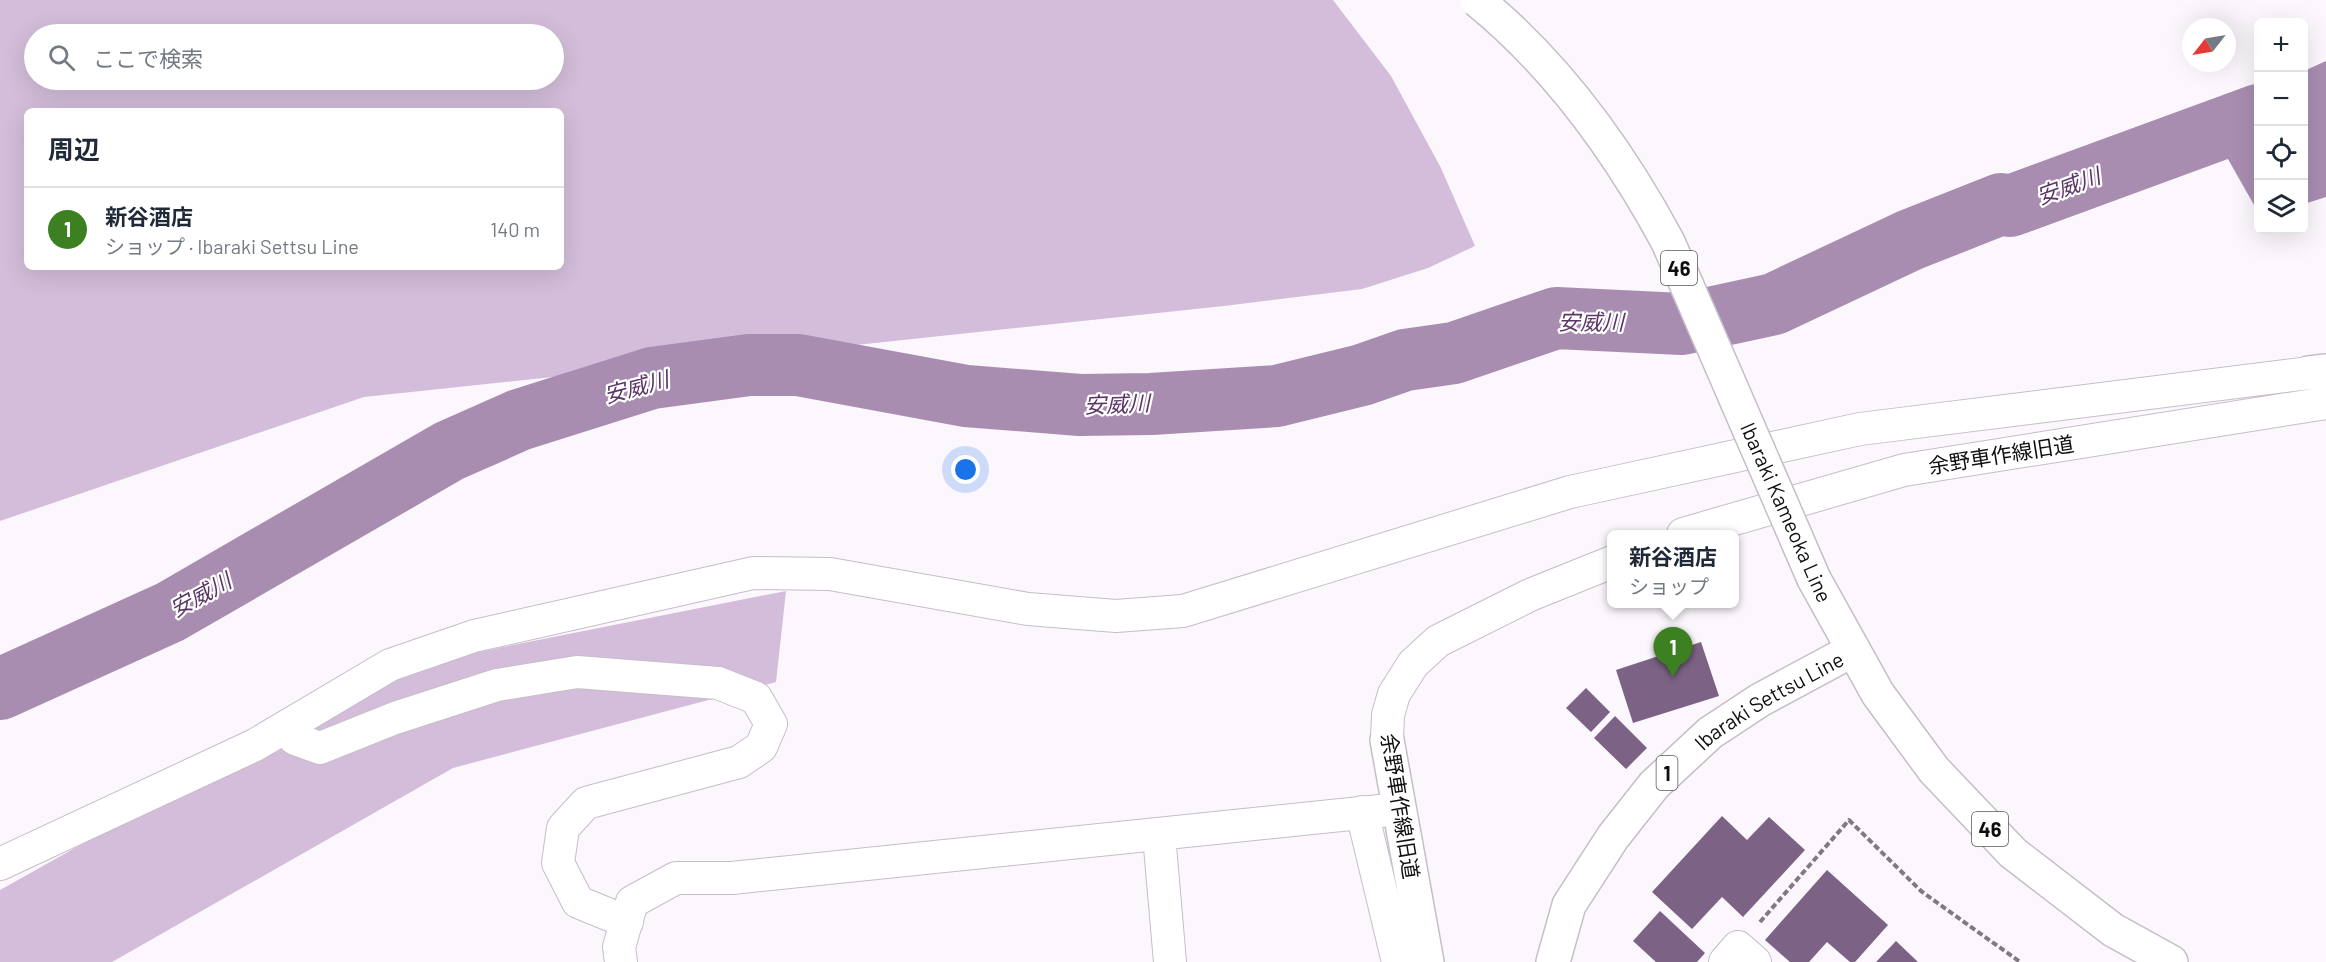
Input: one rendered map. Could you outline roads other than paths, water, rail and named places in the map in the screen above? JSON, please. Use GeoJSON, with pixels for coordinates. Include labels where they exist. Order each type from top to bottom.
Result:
{"type":"FeatureCollection","features":[{"type":"Feature","properties":{"kind":"main road","name":"Ibaraki Kameoka Line"},"geometry":{"type":"LineString","coordinates":[[1477,0],[1523,42],[1557,78],[1595,124],[1644,199],[1668,243],[1814,579],[1878,694],[1934,770],[2013,853],[2113,930],[2170,962]]}},
{"type":"Feature","properties":{"kind":"main road","name":"Ibaraki Settsu Line"},"geometry":{"type":"LineString","coordinates":[[1552,962],[1569,905],[1613,837],[1654,784],[1726,722],[1760,700],[1853,651]]}},
{"type":"Feature","properties":{"kind":"main road","name":"余野車作線旧道"},"geometry":{"type":"LineString","coordinates":[[1388,740],[1427,962]]}},
{"type":"Feature","properties":{"kind":"street"},"geometry":{"type":"LineString","coordinates":[[0,864],[255,745],[390,665],[474,636],[753,573],[830,574],[1028,609],[1116,616],[1183,611],[1570,492],[1860,429],[2318,372]]}},
{"type":"Feature","properties":{"kind":"street","name":"余野車作線旧道"},"geometry":{"type":"LineString","coordinates":[[1697,530],[1904,470],[2326,402]]}},
{"type":"Feature","properties":{"kind":"street","name":"余野車作線旧道"},"geometry":{"type":"LineString","coordinates":[[1388,740],[1388,716],[1394,694],[1413,664],[1438,640],[1530,594],[1607,564]]}},
{"type":"Feature","properties":{"kind":"street"},"geometry":{"type":"LineString","coordinates":[[284,728],[295,739],[320,748],[395,718],[497,686],[577,672],[718,683],[756,699],[771,724],[761,747],[739,762],[586,803],[563,828],[558,863],[578,902],[627,922]]}},
{"type":"Feature","properties":{"kind":"street"},"geometry":{"type":"LineString","coordinates":[[621,962],[619,947],[632,902],[676,878],[732,878],[1399,809]]}},
{"type":"Feature","properties":{"kind":"street"},"geometry":{"type":"LineString","coordinates":[[1362,812],[1398,962]]}},
{"type":"Feature","properties":{"kind":"street"},"geometry":{"type":"LineString","coordinates":[[1159,835],[1170,962]]}},
{"type":"Feature","properties":{"kind":"waterway","name":"安威川"},"geometry":{"type":"LineString","coordinates":[[0,689],[170,612],[449,451],[519,420],[652,378],[749,365],[798,365],[966,396],[1080,405],[1151,404],[1277,396],[1362,375],[1405,360],[1454,353],[1556,318],[1682,324],[1774,304],[1910,240],[2001,204],[2010,206],[2254,116]]}},
{"type":"Feature","properties":{"kind":"place","name":"新谷酒店"},"geometry":{"type":"Point","coordinates":[1673,677]}}]}
